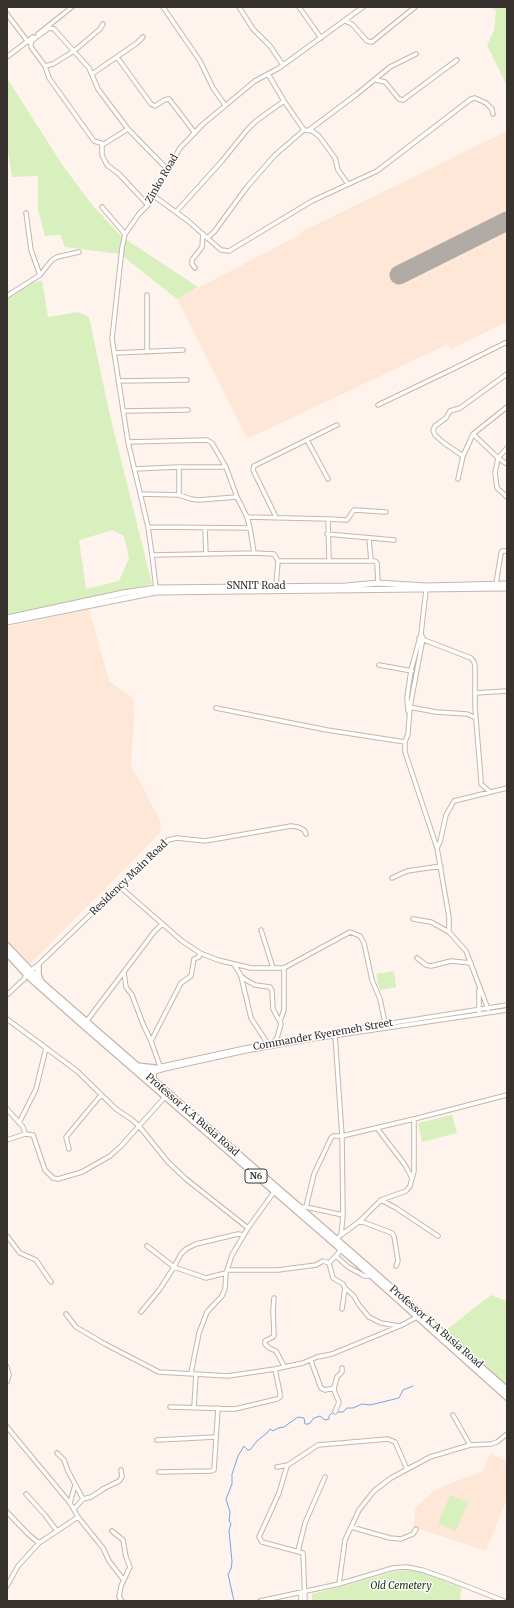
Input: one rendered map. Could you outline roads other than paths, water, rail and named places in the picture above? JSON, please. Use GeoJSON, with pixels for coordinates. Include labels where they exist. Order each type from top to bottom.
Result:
{"type":"FeatureCollection","features":[{"type":"Feature","properties":{"kind":"main road","name":"Professor K.A Busia Road"},"geometry":{"type":"LineString","coordinates":[[7,946],[21,962],[28,975],[42,983],[136,1066],[144,1076],[153,1081],[274,1192],[297,1208],[341,1250],[507,1397]]}},
{"type":"Feature","properties":{"kind":"main road","name":"Professor K.A Busia Road"},"geometry":{"type":"LineString","coordinates":[[7,954],[28,975],[144,1076],[165,1097],[336,1239],[507,1390]]}},
{"type":"Feature","properties":{"kind":"main road"},"geometry":{"type":"LineString","coordinates":[[21,962],[30,966],[37,966],[38,975],[42,983]]}},
{"type":"Feature","properties":{"kind":"main road"},"geometry":{"type":"LineString","coordinates":[[136,1066],[154,1070],[153,1081]]}},
{"type":"Feature","properties":{"kind":"street"},"geometry":{"type":"LineString","coordinates":[[7,58],[72,7]]}},
{"type":"Feature","properties":{"kind":"street"},"geometry":{"type":"LineString","coordinates":[[163,7],[200,61],[213,88],[225,105]]}},
{"type":"Feature","properties":{"kind":"street"},"geometry":{"type":"LineString","coordinates":[[239,7],[253,29],[270,46],[283,65]]}},
{"type":"Feature","properties":{"kind":"street"},"geometry":{"type":"LineString","coordinates":[[299,7],[321,38]]}},
{"type":"Feature","properties":{"kind":"street","name":"Zinko Road"},"geometry":{"type":"LineString","coordinates":[[156,588],[148,527],[128,442],[112,339],[122,248],[125,234],[154,196],[167,169],[180,148],[203,124],[255,81],[283,65],[363,7]]}},
{"type":"Feature","properties":{"kind":"street"},"geometry":{"type":"LineString","coordinates":[[345,21],[352,24],[367,41],[372,42],[415,7]]}},
{"type":"Feature","properties":{"kind":"street"},"geometry":{"type":"LineString","coordinates":[[7,14],[45,66],[48,78],[94,140],[102,144],[108,142],[128,129]]}},
{"type":"Feature","properties":{"kind":"street"},"geometry":{"type":"LineString","coordinates":[[45,66],[53,64],[74,51],[100,29],[103,24]]}},
{"type":"Feature","properties":{"kind":"street"},"geometry":{"type":"LineString","coordinates":[[31,46],[31,42],[34,39],[51,28],[89,68],[98,89],[128,129],[167,169]]}},
{"type":"Feature","properties":{"kind":"street"},"geometry":{"type":"LineString","coordinates":[[92,74],[143,37]]}},
{"type":"Feature","properties":{"kind":"street"},"geometry":{"type":"LineString","coordinates":[[309,130],[376,80],[390,67],[416,54]]}},
{"type":"Feature","properties":{"kind":"street"},"geometry":{"type":"LineString","coordinates":[[117,57],[151,104],[155,106],[164,100],[169,99],[195,133]]}},
{"type":"Feature","properties":{"kind":"street"},"geometry":{"type":"LineString","coordinates":[[376,80],[385,82],[399,99],[403,100],[458,60]]}},
{"type":"Feature","properties":{"kind":"street"},"geometry":{"type":"LineString","coordinates":[[268,74],[304,130]]}},
{"type":"Feature","properties":{"kind":"street"},"geometry":{"type":"LineString","coordinates":[[154,196],[176,212],[221,250],[229,252],[312,201],[364,178],[389,163],[413,142],[471,99],[475,98],[486,103],[492,109],[493,114]]}},
{"type":"Feature","properties":{"kind":"street"},"geometry":{"type":"LineString","coordinates":[[176,212],[222,161],[247,130],[256,121],[284,101]]}},
{"type":"Feature","properties":{"kind":"street"},"geometry":{"type":"LineString","coordinates":[[207,238],[214,232],[247,187],[271,160],[304,130],[309,130],[319,136],[336,158],[338,170],[348,184]]}},
{"type":"Feature","properties":{"kind":"street"},"geometry":{"type":"LineString","coordinates":[[102,144],[102,155],[107,165],[119,174],[148,205]]}},
{"type":"Feature","properties":{"kind":"street"},"geometry":{"type":"LineString","coordinates":[[102,207],[125,234]]}},
{"type":"Feature","properties":{"kind":"street"},"geometry":{"type":"LineString","coordinates":[[26,213],[31,250],[40,275]]}},
{"type":"Feature","properties":{"kind":"street"},"geometry":{"type":"LineString","coordinates":[[195,268],[192,261],[202,247],[203,234]]}},
{"type":"Feature","properties":{"kind":"street"},"geometry":{"type":"LineString","coordinates":[[7,296],[40,275],[52,260],[57,257],[79,252]]}},
{"type":"Feature","properties":{"kind":"street"},"geometry":{"type":"LineString","coordinates":[[146,352],[147,295]]}},
{"type":"Feature","properties":{"kind":"street"},"geometry":{"type":"LineString","coordinates":[[378,405],[507,342]]}},
{"type":"Feature","properties":{"kind":"street"},"geometry":{"type":"LineString","coordinates":[[114,353],[183,350]]}},
{"type":"Feature","properties":{"kind":"street"},"geometry":{"type":"LineString","coordinates":[[463,456],[444,443],[435,434],[433,430],[435,426],[446,418],[450,412],[460,408],[507,374]]}},
{"type":"Feature","properties":{"kind":"street"},"geometry":{"type":"LineString","coordinates":[[118,381],[187,380]]}},
{"type":"Feature","properties":{"kind":"street"},"geometry":{"type":"LineString","coordinates":[[458,479],[463,456],[473,434],[507,407]]}},
{"type":"Feature","properties":{"kind":"street"},"geometry":{"type":"LineString","coordinates":[[123,410],[188,410]]}},
{"type":"Feature","properties":{"kind":"street"},"geometry":{"type":"LineString","coordinates":[[276,517],[262,491],[253,468],[336,425]]}},
{"type":"Feature","properties":{"kind":"street"},"geometry":{"type":"LineString","coordinates":[[473,434],[498,458],[507,464]]}},
{"type":"Feature","properties":{"kind":"street"},"geometry":{"type":"LineString","coordinates":[[128,442],[207,440],[212,443],[226,467],[237,497],[247,517],[254,553]]}},
{"type":"Feature","properties":{"kind":"street"},"geometry":{"type":"LineString","coordinates":[[307,440],[328,479]]}},
{"type":"Feature","properties":{"kind":"street"},"geometry":{"type":"LineString","coordinates":[[507,448],[498,458],[495,478],[497,488],[507,498]]}},
{"type":"Feature","properties":{"kind":"street"},"geometry":{"type":"LineString","coordinates":[[134,469],[226,467]]}},
{"type":"Feature","properties":{"kind":"street"},"geometry":{"type":"LineString","coordinates":[[179,468],[179,495]]}},
{"type":"Feature","properties":{"kind":"street"},"geometry":{"type":"LineString","coordinates":[[141,494],[179,495],[198,500],[237,497]]}},
{"type":"Feature","properties":{"kind":"street"},"geometry":{"type":"LineString","coordinates":[[247,517],[346,520],[354,510],[386,512]]}},
{"type":"Feature","properties":{"kind":"street"},"geometry":{"type":"LineString","coordinates":[[328,519],[327,534],[329,561]]}},
{"type":"Feature","properties":{"kind":"street"},"geometry":{"type":"LineString","coordinates":[[148,527],[250,528]]}},
{"type":"Feature","properties":{"kind":"street"},"geometry":{"type":"LineString","coordinates":[[205,528],[206,554]]}},
{"type":"Feature","properties":{"kind":"street"},"geometry":{"type":"LineString","coordinates":[[327,534],[394,540]]}},
{"type":"Feature","properties":{"kind":"street"},"geometry":{"type":"LineString","coordinates":[[369,538],[371,561]]}},
{"type":"Feature","properties":{"kind":"street"},"geometry":{"type":"LineString","coordinates":[[496,584],[501,553],[502,551],[507,550]]}},
{"type":"Feature","properties":{"kind":"street"},"geometry":{"type":"LineString","coordinates":[[152,555],[274,554],[278,561],[276,586]]}},
{"type":"Feature","properties":{"kind":"street"},"geometry":{"type":"LineString","coordinates":[[278,561],[375,561],[377,563],[378,583]]}},
{"type":"Feature","properties":{"kind":"street","name":"SNNIT Road"},"geometry":{"type":"LineString","coordinates":[[346,588],[378,583],[474,587]]}},
{"type":"Feature","properties":{"kind":"street","name":"SNNIT Road"},"geometry":{"type":"LineString","coordinates":[[7,618],[156,592],[340,588],[426,590],[507,584]]}},
{"type":"Feature","properties":{"kind":"street","name":"SNNIT Road"},"geometry":{"type":"LineString","coordinates":[[7,622],[36,614],[156,588],[276,586],[340,588]]}},
{"type":"Feature","properties":{"kind":"street","name":"SNNIT Road"},"geometry":{"type":"LineString","coordinates":[[482,586],[507,588]]}},
{"type":"Feature","properties":{"kind":"street"},"geometry":{"type":"LineString","coordinates":[[426,590],[421,637],[413,671],[408,734],[405,742],[405,752],[438,848],[449,917],[449,932]]}},
{"type":"Feature","properties":{"kind":"street"},"geometry":{"type":"LineString","coordinates":[[421,637],[471,658],[474,662],[475,707],[481,784],[490,792]]}},
{"type":"Feature","properties":{"kind":"street"},"geometry":{"type":"LineString","coordinates":[[379,665],[413,671]]}},
{"type":"Feature","properties":{"kind":"street"},"geometry":{"type":"LineString","coordinates":[[475,693],[507,691]]}},
{"type":"Feature","properties":{"kind":"street"},"geometry":{"type":"LineString","coordinates":[[409,707],[436,712],[467,714],[476,718]]}},
{"type":"Feature","properties":{"kind":"street"},"geometry":{"type":"LineString","coordinates":[[467,714],[475,707]]}},
{"type":"Feature","properties":{"kind":"street"},"geometry":{"type":"LineString","coordinates":[[216,708],[327,730],[405,742]]}},
{"type":"Feature","properties":{"kind":"street"},"geometry":{"type":"LineString","coordinates":[[438,848],[446,815],[454,801],[507,788]]}},
{"type":"Feature","properties":{"kind":"street","name":"Residency Main Road"},"geometry":{"type":"LineString","coordinates":[[7,995],[164,843],[172,838],[205,841],[291,826],[304,830],[306,834]]}},
{"type":"Feature","properties":{"kind":"street"},"geometry":{"type":"LineString","coordinates":[[392,878],[407,871],[441,866]]}},
{"type":"Feature","properties":{"kind":"street"},"geometry":{"type":"LineString","coordinates":[[119,886],[182,941],[200,953],[218,960],[252,968],[284,968],[350,932],[360,936],[364,943],[372,980],[380,999],[386,1026]]}},
{"type":"Feature","properties":{"kind":"street"},"geometry":{"type":"LineString","coordinates":[[413,919],[432,922],[449,932],[466,951],[472,963],[489,1013]]}},
{"type":"Feature","properties":{"kind":"street"},"geometry":{"type":"LineString","coordinates":[[86,1022],[154,932],[162,924]]}},
{"type":"Feature","properties":{"kind":"street"},"geometry":{"type":"LineString","coordinates":[[261,930],[273,968]]}},
{"type":"Feature","properties":{"kind":"street"},"geometry":{"type":"LineString","coordinates":[[151,1042],[180,983],[191,976],[194,959],[199,957],[200,953]]}},
{"type":"Feature","properties":{"kind":"street"},"geometry":{"type":"LineString","coordinates":[[417,958],[426,965],[431,966],[451,961],[472,963]]}},
{"type":"Feature","properties":{"kind":"street"},"geometry":{"type":"LineString","coordinates":[[234,964],[241,976],[252,1018],[268,1044]]}},
{"type":"Feature","properties":{"kind":"street"},"geometry":{"type":"LineString","coordinates":[[273,1043],[278,1038],[281,1024],[280,1021],[284,1010],[284,968]]}},
{"type":"Feature","properties":{"kind":"street"},"geometry":{"type":"LineString","coordinates":[[124,972],[126,986],[132,995],[161,1068]]}},
{"type":"Feature","properties":{"kind":"street"},"geometry":{"type":"LineString","coordinates":[[241,976],[255,985],[270,987],[272,991],[273,1009],[280,1021]]}},
{"type":"Feature","properties":{"kind":"street"},"geometry":{"type":"LineString","coordinates":[[479,987],[479,1012]]}},
{"type":"Feature","properties":{"kind":"street","name":"Commander Kyeremeh Street"},"geometry":{"type":"LineString","coordinates":[[479,1012],[488,1008],[507,1005]]}},
{"type":"Feature","properties":{"kind":"street","name":"Commander Kyeremeh Street"},"geometry":{"type":"LineString","coordinates":[[144,1076],[161,1068],[273,1043],[479,1012],[489,1013],[507,1010]]}},
{"type":"Feature","properties":{"kind":"street"},"geometry":{"type":"LineString","coordinates":[[7,1019],[77,1071],[101,1095],[139,1126],[168,1162],[186,1179],[248,1228]]}},
{"type":"Feature","properties":{"kind":"street"},"geometry":{"type":"LineString","coordinates":[[335,1034],[342,1136],[343,1215],[341,1235]]}},
{"type":"Feature","properties":{"kind":"street","name":"Commander Kyeremeh Street"},"geometry":{"type":"LineString","coordinates":[[161,1068],[335,1034]]}},
{"type":"Feature","properties":{"kind":"street"},"geometry":{"type":"LineString","coordinates":[[19,1123],[36,1089],[46,1048]]}},
{"type":"Feature","properties":{"kind":"street"},"geometry":{"type":"LineString","coordinates":[[306,1207],[314,1174],[333,1136],[342,1136],[377,1128],[507,1094]]}},
{"type":"Feature","properties":{"kind":"street"},"geometry":{"type":"LineString","coordinates":[[69,1148],[66,1137],[101,1095]]}},
{"type":"Feature","properties":{"kind":"street"},"geometry":{"type":"LineString","coordinates":[[7,1140],[25,1134],[33,1135],[45,1170],[53,1178],[58,1179],[82,1172],[110,1156],[121,1146],[165,1097]]}},
{"type":"Feature","properties":{"kind":"street"},"geometry":{"type":"LineString","coordinates":[[7,1110],[19,1123],[25,1134]]}},
{"type":"Feature","properties":{"kind":"street"},"geometry":{"type":"LineString","coordinates":[[336,1239],[360,1221],[381,1200],[406,1190],[410,1186],[412,1179],[414,1119]]}},
{"type":"Feature","properties":{"kind":"street"},"geometry":{"type":"LineString","coordinates":[[377,1128],[405,1165],[412,1179]]}},
{"type":"Feature","properties":{"kind":"street"},"geometry":{"type":"LineString","coordinates":[[191,1373],[199,1333],[207,1312],[222,1296],[225,1289],[227,1272],[232,1255],[248,1228],[274,1192]]}},
{"type":"Feature","properties":{"kind":"street"},"geometry":{"type":"LineString","coordinates":[[381,1200],[396,1208],[438,1236]]}},
{"type":"Feature","properties":{"kind":"street"},"geometry":{"type":"LineString","coordinates":[[297,1208],[300,1206],[343,1215]]}},
{"type":"Feature","properties":{"kind":"street"},"geometry":{"type":"LineString","coordinates":[[360,1221],[392,1233],[394,1236],[398,1260],[396,1266]]}},
{"type":"Feature","properties":{"kind":"street"},"geometry":{"type":"LineString","coordinates":[[141,1312],[160,1289],[181,1254],[186,1249],[196,1244],[238,1234],[244,1235]]}},
{"type":"Feature","properties":{"kind":"street"},"geometry":{"type":"LineString","coordinates":[[7,1236],[20,1253],[36,1260],[51,1282]]}},
{"type":"Feature","properties":{"kind":"street"},"geometry":{"type":"LineString","coordinates":[[147,1246],[174,1266],[206,1278],[227,1272],[278,1270],[316,1265],[323,1261],[329,1263]]}},
{"type":"Feature","properties":{"kind":"street"},"geometry":{"type":"LineString","coordinates":[[329,1263],[341,1250]]}},
{"type":"Feature","properties":{"kind":"street"},"geometry":{"type":"LineString","coordinates":[[336,1256],[348,1268],[364,1276],[372,1276]]}},
{"type":"Feature","properties":{"kind":"street"},"geometry":{"type":"LineString","coordinates":[[329,1263],[333,1278],[343,1284],[345,1288],[354,1296],[369,1317],[381,1323],[400,1326]]}},
{"type":"Feature","properties":{"kind":"street"},"geometry":{"type":"LineString","coordinates":[[342,1309],[345,1288]]}},
{"type":"Feature","properties":{"kind":"street"},"geometry":{"type":"LineString","coordinates":[[274,1298],[274,1335],[266,1341],[265,1344],[276,1352],[284,1366]]}},
{"type":"Feature","properties":{"kind":"street"},"geometry":{"type":"LineString","coordinates":[[66,1314],[76,1327],[159,1372],[228,1376],[275,1369],[311,1361],[400,1326],[417,1316]]}},
{"type":"Feature","properties":{"kind":"street"},"geometry":{"type":"LineString","coordinates":[[311,1361],[321,1388],[324,1390],[334,1388]]}},
{"type":"Feature","properties":{"kind":"street"},"geometry":{"type":"LineString","coordinates":[[7,1367],[9,1375],[7,1382]]}},
{"type":"Feature","properties":{"kind":"street"},"geometry":{"type":"LineString","coordinates":[[336,1412],[339,1402],[334,1388],[337,1377],[342,1372],[342,1368]]}},
{"type":"Feature","properties":{"kind":"street"},"geometry":{"type":"LineString","coordinates":[[170,1407],[235,1409],[277,1400],[280,1397],[280,1393],[275,1369]]}},
{"type":"Feature","properties":{"kind":"street"},"geometry":{"type":"LineString","coordinates":[[194,1407],[196,1374]]}},
{"type":"Feature","properties":{"kind":"street"},"geometry":{"type":"LineString","coordinates":[[159,1472],[214,1470],[218,1408]]}},
{"type":"Feature","properties":{"kind":"street"},"geometry":{"type":"LineString","coordinates":[[453,1415],[470,1445]]}},
{"type":"Feature","properties":{"kind":"street"},"geometry":{"type":"LineString","coordinates":[[7,1427],[70,1503],[78,1517],[103,1548],[109,1561],[123,1579]]}},
{"type":"Feature","properties":{"kind":"street"},"geometry":{"type":"LineString","coordinates":[[339,1584],[345,1540],[351,1526],[368,1497],[391,1478],[430,1457],[470,1445],[491,1444],[507,1434]]}},
{"type":"Feature","properties":{"kind":"street"},"geometry":{"type":"LineString","coordinates":[[157,1440],[216,1437]]}},
{"type":"Feature","properties":{"kind":"street"},"geometry":{"type":"LineString","coordinates":[[277,1467],[287,1466],[318,1445],[388,1439],[395,1442],[407,1469]]}},
{"type":"Feature","properties":{"kind":"street"},"geometry":{"type":"LineString","coordinates":[[57,1453],[64,1460],[68,1471],[83,1499]]}},
{"type":"Feature","properties":{"kind":"street"},"geometry":{"type":"LineString","coordinates":[[287,1466],[279,1493],[259,1537],[262,1542],[298,1551],[304,1555],[303,1592],[301,1601]]}},
{"type":"Feature","properties":{"kind":"street"},"geometry":{"type":"LineString","coordinates":[[74,1509],[83,1499],[92,1497],[102,1489],[119,1481],[122,1477],[121,1470]]}},
{"type":"Feature","properties":{"kind":"street"},"geometry":{"type":"LineString","coordinates":[[298,1551],[305,1523],[324,1477]]}},
{"type":"Feature","properties":{"kind":"street"},"geometry":{"type":"LineString","coordinates":[[70,1503],[75,1485]]}},
{"type":"Feature","properties":{"kind":"street"},"geometry":{"type":"LineString","coordinates":[[26,1494],[57,1531]]}},
{"type":"Feature","properties":{"kind":"street"},"geometry":{"type":"LineString","coordinates":[[7,1512],[39,1543]]}},
{"type":"Feature","properties":{"kind":"street"},"geometry":{"type":"LineString","coordinates":[[7,1586],[18,1566],[39,1543],[78,1517]]}},
{"type":"Feature","properties":{"kind":"street"},"geometry":{"type":"LineString","coordinates":[[351,1526],[390,1538],[401,1538],[413,1534],[416,1530]]}},
{"type":"Feature","properties":{"kind":"street"},"geometry":{"type":"LineString","coordinates":[[112,1531],[122,1537],[126,1556],[130,1564],[130,1568],[123,1579],[119,1595],[119,1598],[122,1601]]}},
{"type":"Feature","properties":{"kind":"street"},"geometry":{"type":"LineString","coordinates":[[260,1601],[339,1584],[393,1568],[407,1567],[422,1570],[448,1579],[504,1601]]}},
{"type":"Feature","properties":{"kind":"street"},"geometry":{"type":"LineString","coordinates":[[303,1592],[305,1601]]}},
{"type":"Feature","properties":{"kind":"waterway"},"geometry":{"type":"LineString","coordinates":[[336,1412],[343,1412],[347,1408],[353,1408],[362,1404],[370,1405],[399,1398],[403,1390],[413,1386]]}},
{"type":"Feature","properties":{"kind":"waterway"},"geometry":{"type":"LineString","coordinates":[[234,1601],[228,1574],[231,1569],[232,1562],[229,1530],[231,1524],[229,1521],[230,1512],[226,1499],[232,1484],[232,1474],[238,1456],[244,1446],[250,1450],[270,1429],[273,1431],[284,1427],[298,1417],[304,1418],[305,1424],[309,1424],[314,1418],[320,1416],[325,1420],[329,1419],[329,1416],[333,1412]]}},
{"type":"Feature","properties":{"kind":"park label","name":"Old Cemetery"},"geometry":{"type":"Point","coordinates":[401,1586]}}]}
